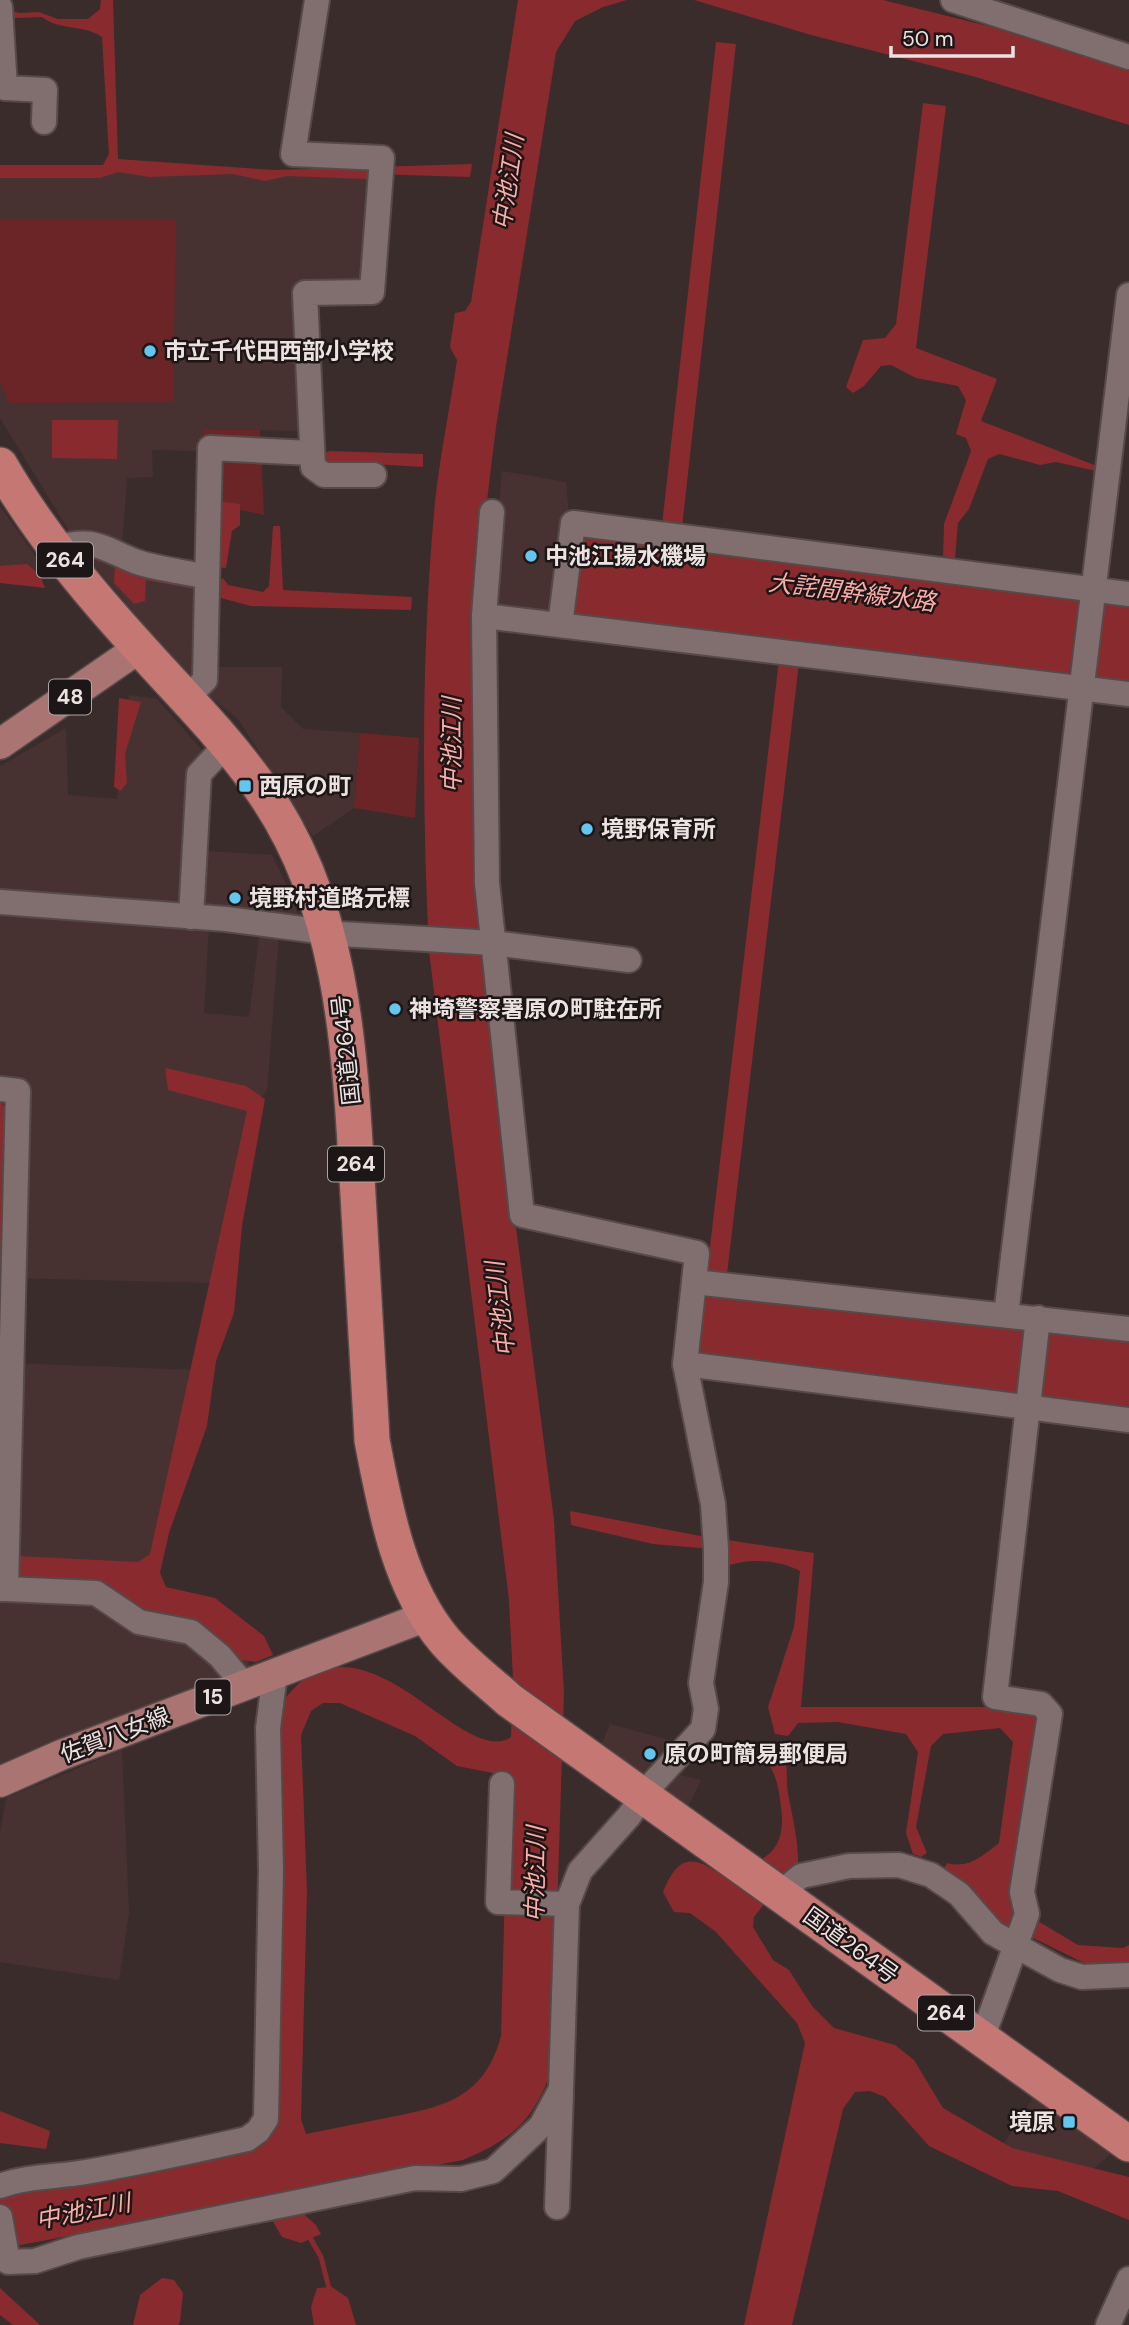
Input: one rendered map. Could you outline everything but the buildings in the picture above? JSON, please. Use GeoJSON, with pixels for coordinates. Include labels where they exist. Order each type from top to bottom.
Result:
{"type":"FeatureCollection","features":[{"type":"Feature","properties":{"kind":"highway","name":"国道264号"},"geometry":{"type":"LineString","coordinates":[[5,485],[54,548],[139,648],[188,697],[262,788],[291,839],[327,932],[342,996],[351,1066],[372,1440],[383,1501],[406,1573],[428,1616],[446,1642],[509,1700],[1129,2144]]}},
{"type":"Feature","properties":{"kind":"main road","name":"48"},"geometry":{"type":"LineString","coordinates":[[0,744],[139,648]]}},
{"type":"Feature","properties":{"kind":"main road","name":"佐賀八女線"},"geometry":{"type":"LineString","coordinates":[[0,1782],[61,1755],[428,1616]]}},
{"type":"Feature","properties":{"kind":"street"},"geometry":{"type":"LineString","coordinates":[[317,0],[293,154],[381,170],[372,292],[305,293],[313,467],[324,475],[374,475]]}},
{"type":"Feature","properties":{"kind":"street"},"geometry":{"type":"LineString","coordinates":[[953,0],[1129,57]]}},
{"type":"Feature","properties":{"kind":"street"},"geometry":{"type":"LineString","coordinates":[[1,12],[5,88],[46,90],[44,122]]}},
{"type":"Feature","properties":{"kind":"street"},"geometry":{"type":"LineString","coordinates":[[1006,1315],[1129,295]]}},
{"type":"Feature","properties":{"kind":"street"},"geometry":{"type":"LineString","coordinates":[[188,697],[205,680],[211,448],[312,453]]}},
{"type":"Feature","properties":{"kind":"street"},"geometry":{"type":"LineString","coordinates":[[492,512],[484,616],[486,870],[522,1215],[697,1253],[708,1283],[685,1364],[713,1504],[716,1543],[716,1582],[701,1683],[706,1709],[703,1729],[580,1871],[567,1904],[557,2207]]}},
{"type":"Feature","properties":{"kind":"street"},"geometry":{"type":"LineString","coordinates":[[560,625],[573,523],[1129,594]]}},
{"type":"Feature","properties":{"kind":"street"},"geometry":{"type":"LineString","coordinates":[[54,548],[77,542],[104,545],[138,562],[207,577]]}},
{"type":"Feature","properties":{"kind":"street"},"geometry":{"type":"LineString","coordinates":[[484,616],[1129,694]]}},
{"type":"Feature","properties":{"kind":"street"},"geometry":{"type":"LineString","coordinates":[[191,917],[199,774],[227,744]]}},
{"type":"Feature","properties":{"kind":"street"},"geometry":{"type":"LineString","coordinates":[[0,902],[191,917],[327,932],[493,943],[629,960]]}},
{"type":"Feature","properties":{"kind":"street"},"geometry":{"type":"LineString","coordinates":[[0,1089],[18,1091],[5,1578],[96,1593],[139,1622],[191,1632],[220,1656],[244,1685]]}},
{"type":"Feature","properties":{"kind":"street"},"geometry":{"type":"LineString","coordinates":[[708,1283],[1129,1329]]}},
{"type":"Feature","properties":{"kind":"street"},"geometry":{"type":"LineString","coordinates":[[982,2039],[1022,1932],[1022,1892],[1050,1714],[1041,1704],[995,1697],[1038,1318]]}},
{"type":"Feature","properties":{"kind":"street"},"geometry":{"type":"LineString","coordinates":[[685,1364],[1129,1420]]}},
{"type":"Feature","properties":{"kind":"street"},"geometry":{"type":"LineString","coordinates":[[0,2186],[18,2180],[62,2177],[129,2165],[247,2139],[258,2131],[266,2119],[271,1870],[268,1728],[275,1674]]}},
{"type":"Feature","properties":{"kind":"street"},"geometry":{"type":"LineString","coordinates":[[502,1784],[498,1902],[567,1904]]}},
{"type":"Feature","properties":{"kind":"street"},"geometry":{"type":"LineString","coordinates":[[759,1879],[800,1876],[849,1866],[899,1865],[931,1875],[958,1894],[993,1933],[1022,1932],[1082,1977],[1129,1975]]}},
{"type":"Feature","properties":{"kind":"street"},"geometry":{"type":"LineString","coordinates":[[0,2217],[8,2262],[35,2261],[78,2247],[415,2178],[461,2179],[493,2171],[541,2126],[561,2089]]}},
{"type":"Feature","properties":{"kind":"street"},"geometry":{"type":"LineString","coordinates":[[1108,2325],[1129,2279]]}},
{"type":"Feature","properties":{"kind":"shaded area","name":"市立千代田西部小学校"},"geometry":{"type":"Polygon","coordinates":[[[113,168],[374,173],[366,284],[298,283],[301,431],[203,429],[201,451],[152,450],[153,477],[127,478],[120,571],[213,590],[208,667],[282,667],[281,707],[303,729],[360,733],[354,808],[313,836],[238,719],[194,684],[79,547],[0,418],[0,177],[113,168]]]}},
{"type":"Feature","properties":{"kind":"shaded area"},"geometry":{"type":"Polygon","coordinates":[[[0,219],[176,220],[173,402],[9,403],[0,381],[0,219]]]}},
{"type":"Feature","properties":{"kind":"shaded area"},"geometry":{"type":"Polygon","coordinates":[[[203,429],[260,430],[264,515],[199,501],[203,429]]]}},
{"type":"Feature","properties":{"kind":"shaded area"},"geometry":{"type":"Polygon","coordinates":[[[502,471],[566,482],[569,516],[555,616],[490,608],[502,471]]]}},
{"type":"Feature","properties":{"kind":"shaded area"},"geometry":{"type":"Polygon","coordinates":[[[0,506],[45,570],[0,572],[0,506]]]}},
{"type":"Feature","properties":{"kind":"shaded area"},"geometry":{"type":"Polygon","coordinates":[[[129,695],[157,699],[203,751],[191,779],[188,850],[272,855],[289,890],[306,936],[279,934],[267,1091],[252,1105],[218,1283],[7,1278],[11,1084],[0,1082],[0,766],[66,728],[68,795],[117,799],[129,695]],[[209,925],[204,1013],[249,1017],[260,930],[209,925]]]}},
{"type":"Feature","properties":{"kind":"shaded area"},"geometry":{"type":"Polygon","coordinates":[[[360,733],[419,738],[415,818],[354,808],[360,733]]]}},
{"type":"Feature","properties":{"kind":"shaded area"},"geometry":{"type":"Polygon","coordinates":[[[5,1363],[198,1370],[147,1594],[218,1614],[250,1666],[0,1770],[0,1580],[5,1363]]]}},
{"type":"Feature","properties":{"kind":"shaded area"},"geometry":{"type":"Polygon","coordinates":[[[610,1724],[683,1744],[663,1771],[701,1780],[687,1808],[602,1743],[610,1724]]]}},
{"type":"Feature","properties":{"kind":"shaded area"},"geometry":{"type":"Polygon","coordinates":[[[122,1750],[129,1913],[119,1980],[0,1962],[0,1834],[6,1798],[122,1750]]]}},
{"type":"Feature","properties":{"kind":"shaded area"},"geometry":{"type":"Polygon","coordinates":[[[1036,2093],[1113,2152],[1071,2189],[1000,2150],[1036,2093]]]}},
{"type":"Feature","properties":{"kind":"water"},"geometry":{"type":"Polygon","coordinates":[[[101,0],[113,0],[118,159],[273,170],[472,164],[470,177],[371,174],[366,179],[287,176],[265,181],[233,174],[149,177],[118,172],[100,178],[0,178],[0,165],[103,165],[109,154],[102,37],[87,30],[56,24],[42,17],[15,18],[0,14],[0,7],[19,13],[39,12],[58,19],[88,19],[100,9],[101,0]]]}},
{"type":"Feature","properties":{"kind":"water","name":"中池江川"},"geometry":{"type":"Polygon","coordinates":[[[518,0],[627,0],[603,7],[575,21],[556,52],[496,427],[484,525],[475,892],[485,989],[554,1520],[564,1693],[552,2070],[537,2103],[519,2126],[496,2144],[463,2160],[0,2249],[0,2198],[264,2144],[273,2123],[279,1706],[295,1688],[314,1673],[342,1667],[370,1672],[472,1734],[493,1741],[511,1737],[513,1680],[509,1600],[429,951],[425,840],[424,726],[430,557],[442,449],[457,360],[450,347],[455,313],[465,311],[471,302],[518,0]],[[323,1703],[311,1711],[301,1735],[307,1891],[301,2119],[306,2134],[443,2104],[472,2087],[484,2074],[494,2057],[501,2036],[508,1776],[457,1766],[415,1736],[340,1703],[323,1703]]]}},
{"type":"Feature","properties":{"kind":"water"},"geometry":{"type":"Polygon","coordinates":[[[694,0],[883,0],[992,27],[1129,71],[1129,125],[976,77],[811,35],[694,0]]]}},
{"type":"Feature","properties":{"kind":"water"},"geometry":{"type":"Polygon","coordinates":[[[716,42],[736,44],[682,527],[662,525],[716,42]]]}},
{"type":"Feature","properties":{"kind":"water"},"geometry":{"type":"Polygon","coordinates":[[[923,103],[946,106],[916,348],[997,379],[981,421],[1097,466],[1096,471],[1056,462],[1040,465],[999,454],[988,459],[969,509],[958,523],[955,558],[943,556],[944,524],[971,451],[966,438],[956,434],[966,400],[958,386],[916,378],[891,365],[881,366],[864,386],[853,393],[846,387],[863,340],[885,338],[896,324],[923,103]]]}},
{"type":"Feature","properties":{"kind":"water"},"geometry":{"type":"Polygon","coordinates":[[[52,420],[118,420],[117,459],[52,458],[52,420]]]}},
{"type":"Feature","properties":{"kind":"water"},"geometry":{"type":"Polygon","coordinates":[[[323,453],[423,454],[423,467],[323,461],[323,453]]]}},
{"type":"Feature","properties":{"kind":"water"},"geometry":{"type":"Polygon","coordinates":[[[217,501],[240,504],[240,525],[232,531],[226,568],[214,567],[217,501]]]}},
{"type":"Feature","properties":{"kind":"water"},"geometry":{"type":"Polygon","coordinates":[[[273,526],[280,526],[283,590],[412,597],[411,610],[251,606],[217,597],[214,587],[223,578],[228,585],[263,592],[269,586],[273,526]]]}},
{"type":"Feature","properties":{"kind":"water","name":"大詫間幹線水路"},"geometry":{"type":"Polygon","coordinates":[[[584,536],[1079,598],[1069,675],[574,617],[579,581],[570,579],[581,558],[584,536]]]}},
{"type":"Feature","properties":{"kind":"water"},"geometry":{"type":"Polygon","coordinates":[[[27,564],[40,575],[45,588],[0,583],[0,566],[27,564]]]}},
{"type":"Feature","properties":{"kind":"water"},"geometry":{"type":"Polygon","coordinates":[[[115,566],[202,584],[201,590],[146,580],[145,601],[134,604],[114,583],[115,566]]]}},
{"type":"Feature","properties":{"kind":"water"},"geometry":{"type":"Polygon","coordinates":[[[1105,601],[1129,604],[1129,682],[1096,678],[1105,601]]]}},
{"type":"Feature","properties":{"kind":"water"},"geometry":{"type":"Polygon","coordinates":[[[779,660],[799,663],[727,1274],[707,1272],[779,660]]]}},
{"type":"Feature","properties":{"kind":"water"},"geometry":{"type":"Polygon","coordinates":[[[119,698],[141,702],[125,754],[127,783],[121,791],[114,787],[119,698]]]}},
{"type":"Feature","properties":{"kind":"water"},"geometry":{"type":"Polygon","coordinates":[[[165,1068],[246,1086],[265,1099],[242,1226],[234,1313],[216,1361],[207,1426],[169,1533],[160,1573],[166,1587],[215,1598],[264,1636],[273,1655],[256,1662],[240,1660],[211,1636],[24,1583],[17,1577],[17,1556],[138,1562],[150,1554],[247,1111],[168,1090],[165,1068]]]}},
{"type":"Feature","properties":{"kind":"water"},"geometry":{"type":"Polygon","coordinates":[[[0,1101],[8,1112],[0,1448],[0,1101]]]}},
{"type":"Feature","properties":{"kind":"water"},"geometry":{"type":"Polygon","coordinates":[[[704,1292],[1028,1329],[1021,1397],[695,1355],[704,1292]]]}},
{"type":"Feature","properties":{"kind":"water"},"geometry":{"type":"Polygon","coordinates":[[[1047,1332],[1129,1341],[1129,1410],[1039,1400],[1047,1332]]]}},
{"type":"Feature","properties":{"kind":"water"},"geometry":{"type":"Polygon","coordinates":[[[570,1511],[711,1538],[712,1549],[653,1544],[571,1525],[570,1511]]]}},
{"type":"Feature","properties":{"kind":"water"},"geometry":{"type":"Polygon","coordinates":[[[727,1540],[814,1553],[801,1707],[993,1707],[1030,1712],[1039,1721],[1029,1925],[1038,1921],[1078,1945],[1123,1948],[1129,1945],[1129,1965],[1088,1965],[995,1919],[954,1875],[943,1870],[947,1863],[969,1863],[999,1843],[1013,1742],[1000,1728],[943,1734],[931,1746],[916,1827],[927,1853],[921,1857],[913,1854],[906,1833],[918,1752],[906,1734],[838,1722],[798,1723],[788,1736],[775,1734],[768,1707],[794,1627],[800,1571],[765,1561],[730,1565],[727,1540]]]}},
{"type":"Feature","properties":{"kind":"water"},"geometry":{"type":"Polygon","coordinates":[[[773,1750],[782,1751],[786,1763],[788,1793],[797,1840],[798,1869],[748,1885],[745,1891],[764,1904],[754,1917],[753,1927],[773,1960],[789,1970],[812,2006],[834,2028],[895,2045],[914,2060],[943,2108],[1012,2148],[1129,2177],[1129,2220],[1058,2191],[1012,2186],[929,2146],[885,2097],[870,2091],[855,2092],[843,2109],[792,2325],[744,2325],[805,2043],[797,2023],[716,1932],[690,1913],[674,1912],[663,1892],[672,1874],[683,1864],[697,1862],[715,1871],[730,1869],[757,1862],[775,1848],[782,1824],[778,1785],[769,1765],[773,1750]]]}},
{"type":"Feature","properties":{"kind":"water"},"geometry":{"type":"Polygon","coordinates":[[[0,2111],[50,2131],[46,2149],[0,2143],[0,2111]]]}},
{"type":"Feature","properties":{"kind":"water"},"geometry":{"type":"Polygon","coordinates":[[[298,2209],[316,2225],[321,2234],[301,2243],[282,2237],[269,2215],[298,2209]]]}},
{"type":"Feature","properties":{"kind":"water"},"geometry":{"type":"Polygon","coordinates":[[[162,2278],[174,2280],[183,2293],[180,2322],[178,2325],[133,2325],[140,2295],[162,2278]]]}},
{"type":"Feature","properties":{"kind":"water"},"geometry":{"type":"Polygon","coordinates":[[[332,2287],[348,2298],[356,2325],[314,2325],[311,2307],[317,2288],[332,2287]]]}},
{"type":"Feature","properties":{"kind":"water"},"geometry":{"type":"Polygon","coordinates":[[[0,2288],[40,2325],[13,2325],[0,2315],[0,2288]]]}},
{"type":"Feature","properties":{"kind":"waterway"},"geometry":{"type":"LineString","coordinates":[[309,2236],[321,2257],[330,2292]]}},
{"type":"Feature","properties":{"kind":"place","name":"市立千代田西部小学校"},"geometry":{"type":"Point","coordinates":[150,351]}},
{"type":"Feature","properties":{"kind":"place","name":"中池江揚水機場"},"geometry":{"type":"Point","coordinates":[531,556]}},
{"type":"Feature","properties":{"kind":"place","name":"西原の町"},"geometry":{"type":"Point","coordinates":[245,786]}},
{"type":"Feature","properties":{"kind":"place","name":"境野保育所"},"geometry":{"type":"Point","coordinates":[587,829]}},
{"type":"Feature","properties":{"kind":"place","name":"境野村道路元標"},"geometry":{"type":"Point","coordinates":[235,898]}},
{"type":"Feature","properties":{"kind":"place","name":"神埼警察署原の町駐在所"},"geometry":{"type":"Point","coordinates":[395,1009]}},
{"type":"Feature","properties":{"kind":"place","name":"原の町簡易郵便局"},"geometry":{"type":"Point","coordinates":[650,1754]}},
{"type":"Feature","properties":{"kind":"place","name":"境原"},"geometry":{"type":"Point","coordinates":[1069,2122]}}]}
